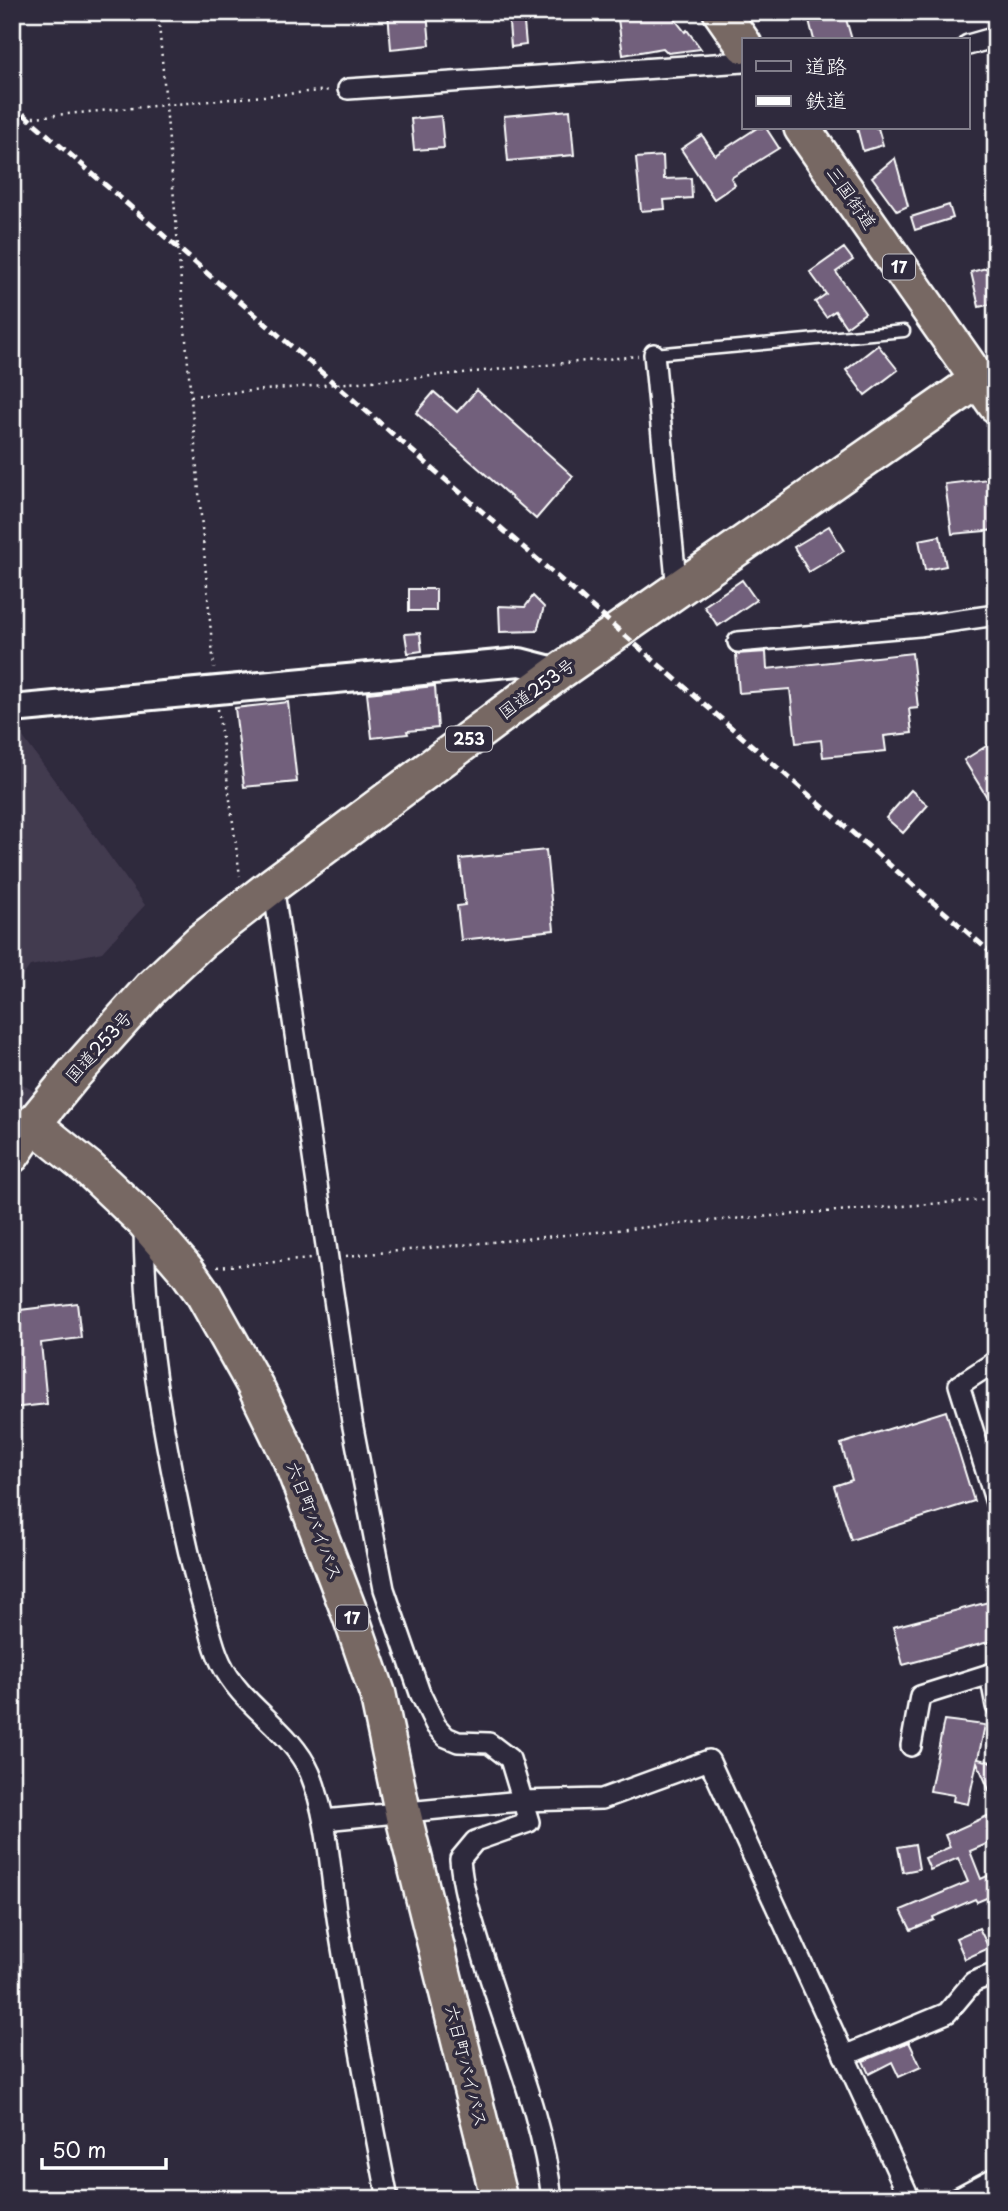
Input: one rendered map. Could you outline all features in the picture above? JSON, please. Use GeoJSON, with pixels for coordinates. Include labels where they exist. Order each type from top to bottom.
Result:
{"type":"FeatureCollection","features":[{"type":"Feature","properties":{"kind":"highway"},"geometry":{"type":"LineString","coordinates":[[721,12],[742,41]]}},
{"type":"Feature","properties":{"kind":"highway","name":"三国街道"},"geometry":{"type":"LineString","coordinates":[[803,130],[987,393]]}},
{"type":"Feature","properties":{"kind":"highway","name":"国道253号"},"geometry":{"type":"LineString","coordinates":[[12,1155],[23,1117],[73,1075],[151,988],[257,884],[677,590],[987,393]]}},
{"type":"Feature","properties":{"kind":"highway","name":"六日町バイパス"},"geometry":{"type":"LineString","coordinates":[[23,1117],[89,1169],[144,1221],[187,1271],[204,1295],[255,1386],[291,1460],[378,1695],[403,1814],[499,2199]]}},
{"type":"Feature","properties":{"kind":"street"},"geometry":{"type":"LineString","coordinates":[[970,44],[996,37]]}},
{"type":"Feature","properties":{"kind":"street"},"geometry":{"type":"LineString","coordinates":[[348,89],[742,62]]}},
{"type":"Feature","properties":{"kind":"street"},"geometry":{"type":"LineString","coordinates":[[654,354],[677,590]]}},
{"type":"Feature","properties":{"kind":"street"},"geometry":{"type":"LineString","coordinates":[[738,642],[906,627],[996,615]]}},
{"type":"Feature","properties":{"kind":"street"},"geometry":{"type":"LineString","coordinates":[[12,709],[520,662],[559,672]]}},
{"type":"Feature","properties":{"kind":"street"},"geometry":{"type":"LineString","coordinates":[[257,884],[327,1258],[374,1545],[384,1589],[419,1693],[436,1726],[446,1737],[458,1742],[489,1743],[510,1759],[528,1822],[475,1840],[460,1859],[461,1872],[490,1981],[537,2117],[552,2199]]}},
{"type":"Feature","properties":{"kind":"street"},"geometry":{"type":"LineString","coordinates":[[144,1221],[147,1322],[169,1464],[190,1559],[216,1651],[230,1680],[256,1710],[278,1728],[310,1773],[324,1820],[331,1882],[353,2017],[388,2199]]}},
{"type":"Feature","properties":{"kind":"street"},"geometry":{"type":"LineString","coordinates":[[996,1361],[959,1385],[996,1503]]}},
{"type":"Feature","properties":{"kind":"street"},"geometry":{"type":"LineString","coordinates":[[911,1746],[920,1696],[993,1673],[996,1706]]}},
{"type":"Feature","properties":{"kind":"street"},"geometry":{"type":"LineString","coordinates":[[324,1820],[521,1801],[602,1798],[709,1759],[910,2199]]}},
{"type":"Feature","properties":{"kind":"street"},"geometry":{"type":"LineString","coordinates":[[844,2056],[947,2013],[973,1982],[996,1973]]}},
{"type":"Feature","properties":{"kind":"street"},"geometry":{"type":"LineString","coordinates":[[955,2199],[996,2177]]}},
{"type":"Feature","properties":{"kind":"lane"},"geometry":{"type":"LineString","coordinates":[[654,354],[904,331]]}},
{"type":"Feature","properties":{"kind":"path"},"geometry":{"type":"LineString","coordinates":[[159,12],[216,689],[257,884]]}},
{"type":"Feature","properties":{"kind":"path"},"geometry":{"type":"LineString","coordinates":[[12,120],[348,89]]}},
{"type":"Feature","properties":{"kind":"path"},"geometry":{"type":"LineString","coordinates":[[191,396],[654,354]]}},
{"type":"Feature","properties":{"kind":"path"},"geometry":{"type":"LineString","coordinates":[[187,1271],[732,1219],[996,1199]]}},
{"type":"Feature","properties":{"kind":"shaded area"},"geometry":{"type":"Polygon","coordinates":[[[12,722],[145,905],[102,952],[30,966],[12,991],[12,722]]]}},
{"type":"Feature","properties":{"kind":"shaded area"},"geometry":{"type":"Polygon","coordinates":[[[12,1077],[33,1091],[12,1118],[12,1077]]]}},
{"type":"Feature","properties":{"kind":"building"},"geometry":{"type":"Polygon","coordinates":[[[388,12],[427,12],[430,45],[391,49],[388,12]]]}},
{"type":"Feature","properties":{"kind":"building"},"geometry":{"type":"Polygon","coordinates":[[[508,12],[523,12],[526,45],[511,47],[508,12]]]}},
{"type":"Feature","properties":{"kind":"building"},"geometry":{"type":"Polygon","coordinates":[[[617,12],[669,12],[701,49],[668,53],[663,48],[623,55],[617,12]]]}},
{"type":"Feature","properties":{"kind":"building"},"geometry":{"type":"Polygon","coordinates":[[[807,12],[844,12],[851,38],[814,38],[807,12]]]}},
{"type":"Feature","properties":{"kind":"building"},"geometry":{"type":"Polygon","coordinates":[[[570,110],[574,155],[508,161],[504,116],[570,110]]]}},
{"type":"Feature","properties":{"kind":"building"},"geometry":{"type":"Polygon","coordinates":[[[441,116],[444,148],[414,150],[411,119],[441,116]]]}},
{"type":"Feature","properties":{"kind":"building"},"geometry":{"type":"Polygon","coordinates":[[[754,130],[767,130],[779,148],[731,178],[735,185],[714,199],[681,149],[702,135],[715,155],[754,130]]]}},
{"type":"Feature","properties":{"kind":"building"},"geometry":{"type":"Polygon","coordinates":[[[858,130],[879,130],[883,145],[863,151],[858,130]]]}},
{"type":"Feature","properties":{"kind":"building"},"geometry":{"type":"Polygon","coordinates":[[[663,156],[664,179],[691,178],[692,198],[664,200],[665,209],[641,211],[636,158],[663,156]]]}},
{"type":"Feature","properties":{"kind":"building"},"geometry":{"type":"Polygon","coordinates":[[[895,158],[908,206],[897,211],[872,177],[895,158]]]}},
{"type":"Feature","properties":{"kind":"building"},"geometry":{"type":"Polygon","coordinates":[[[949,205],[953,218],[915,230],[911,217],[949,205]]]}},
{"type":"Feature","properties":{"kind":"building"},"geometry":{"type":"Polygon","coordinates":[[[844,248],[853,260],[836,272],[865,313],[846,327],[835,311],[826,317],[815,302],[826,294],[810,272],[844,248]]]}},
{"type":"Feature","properties":{"kind":"building"},"geometry":{"type":"Polygon","coordinates":[[[990,267],[996,303],[979,307],[971,272],[990,267]]]}},
{"type":"Feature","properties":{"kind":"building"},"geometry":{"type":"Polygon","coordinates":[[[878,345],[898,370],[865,395],[846,370],[878,345]]]}},
{"type":"Feature","properties":{"kind":"building"},"geometry":{"type":"Polygon","coordinates":[[[477,390],[573,476],[536,519],[416,413],[434,392],[457,412],[477,390]]]}},
{"type":"Feature","properties":{"kind":"building"},"geometry":{"type":"Polygon","coordinates":[[[996,478],[996,530],[952,534],[945,484],[996,478]]]}},
{"type":"Feature","properties":{"kind":"building"},"geometry":{"type":"Polygon","coordinates":[[[829,526],[844,551],[809,572],[794,547],[829,526]]]}},
{"type":"Feature","properties":{"kind":"building"},"geometry":{"type":"Polygon","coordinates":[[[940,536],[946,566],[925,570],[919,540],[940,536]]]}},
{"type":"Feature","properties":{"kind":"building"},"geometry":{"type":"Polygon","coordinates":[[[742,580],[756,600],[718,626],[704,606],[742,580]]]}},
{"type":"Feature","properties":{"kind":"building"},"geometry":{"type":"Polygon","coordinates":[[[409,589],[436,589],[436,611],[409,611],[409,589]]]}},
{"type":"Feature","properties":{"kind":"building"},"geometry":{"type":"Polygon","coordinates":[[[533,596],[544,607],[537,631],[500,632],[499,606],[525,607],[533,596]]]}},
{"type":"Feature","properties":{"kind":"building"},"geometry":{"type":"Polygon","coordinates":[[[420,633],[422,651],[408,653],[405,634],[420,633]]]}},
{"type":"Feature","properties":{"kind":"building"},"geometry":{"type":"Polygon","coordinates":[[[766,652],[767,669],[912,653],[918,708],[909,709],[912,733],[884,736],[886,751],[823,757],[821,740],[796,743],[790,689],[739,693],[736,654],[766,652]]]}},
{"type":"Feature","properties":{"kind":"building"},"geometry":{"type":"Polygon","coordinates":[[[435,686],[438,728],[372,738],[367,693],[435,686]]]}},
{"type":"Feature","properties":{"kind":"building"},"geometry":{"type":"Polygon","coordinates":[[[288,702],[297,782],[244,787],[235,708],[288,702]]]}},
{"type":"Feature","properties":{"kind":"building"},"geometry":{"type":"Polygon","coordinates":[[[996,740],[996,812],[964,760],[996,740]]]}},
{"type":"Feature","properties":{"kind":"building"},"geometry":{"type":"Polygon","coordinates":[[[911,790],[928,805],[903,833],[886,818],[911,790]]]}},
{"type":"Feature","properties":{"kind":"building"},"geometry":{"type":"Polygon","coordinates":[[[546,850],[554,930],[461,940],[457,906],[465,905],[460,859],[546,850]]]}},
{"type":"Feature","properties":{"kind":"building"},"geometry":{"type":"Polygon","coordinates":[[[77,1303],[81,1338],[41,1343],[47,1404],[12,1408],[12,1311],[77,1303]]]}},
{"type":"Feature","properties":{"kind":"building"},"geometry":{"type":"Polygon","coordinates":[[[946,1411],[974,1501],[851,1540],[834,1486],[852,1480],[841,1444],[946,1411]]]}},
{"type":"Feature","properties":{"kind":"building"},"geometry":{"type":"Polygon","coordinates":[[[996,1600],[996,1640],[903,1665],[893,1627],[996,1600]]]}},
{"type":"Feature","properties":{"kind":"building"},"geometry":{"type":"Polygon","coordinates":[[[944,1720],[985,1725],[978,1759],[996,1763],[996,1806],[977,1762],[968,1804],[953,1801],[954,1795],[930,1791],[944,1720]]]}},
{"type":"Feature","properties":{"kind":"building"},"geometry":{"type":"Polygon","coordinates":[[[996,1812],[996,1840],[970,1851],[981,1879],[996,1872],[996,1894],[977,1902],[975,1899],[933,1917],[934,1920],[911,1930],[901,1910],[968,1882],[958,1858],[930,1870],[925,1858],[950,1847],[945,1835],[996,1812]]]}},
{"type":"Feature","properties":{"kind":"building"},"geometry":{"type":"Polygon","coordinates":[[[915,1844],[919,1869],[903,1872],[898,1847],[915,1844]]]}},
{"type":"Feature","properties":{"kind":"building"},"geometry":{"type":"Polygon","coordinates":[[[979,1928],[989,1948],[965,1959],[956,1938],[979,1928]]]}},
{"type":"Feature","properties":{"kind":"building"},"geometry":{"type":"Polygon","coordinates":[[[909,2042],[921,2067],[899,2077],[892,2062],[869,2074],[863,2061],[909,2042]]]}},
{"type":"Feature","properties":{"kind":"railway"},"geometry":{"type":"LineString","coordinates":[[12,104],[996,957]]}}]}
